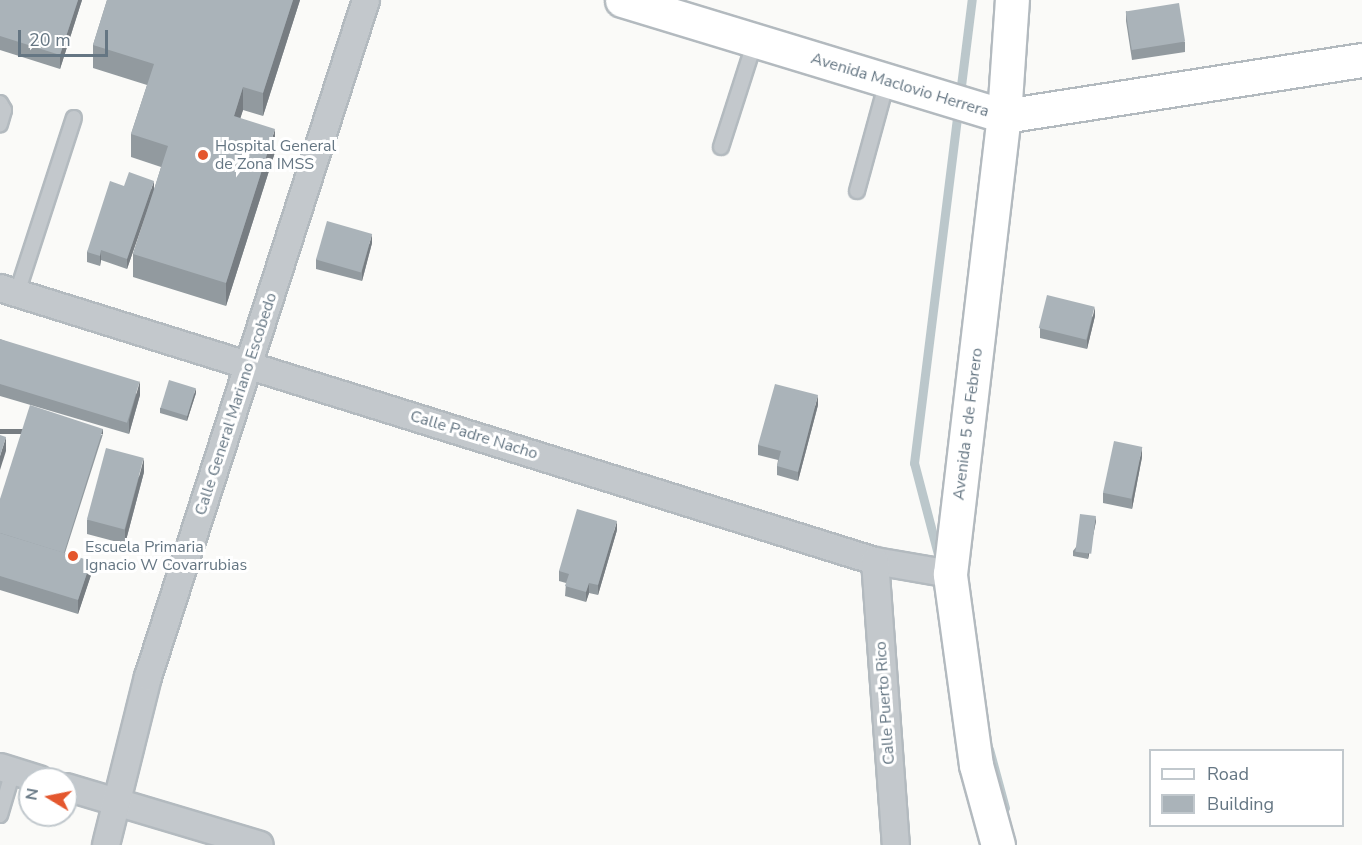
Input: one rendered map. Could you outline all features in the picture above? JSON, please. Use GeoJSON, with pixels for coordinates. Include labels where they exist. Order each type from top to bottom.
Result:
{"type":"FeatureCollection","features":[{"type":"Feature","properties":{"kind":"street","name":"Calle General Mariano Escobedo"},"geometry":{"type":"LineString","coordinates":[[106,845],[148,677],[366,0]]}},
{"type":"Feature","properties":{"kind":"street","name":"Avenida Maclovio Herrera"},"geometry":{"type":"LineString","coordinates":[[622,0],[1004,116],[1362,60]]}},
{"type":"Feature","properties":{"kind":"street","name":"Avenida 5 de Febrero"},"geometry":{"type":"LineString","coordinates":[[998,845],[976,765],[950,574],[1004,116],[1012,0]]}},
{"type":"Feature","properties":{"kind":"street","name":"Calle Padre Nacho"},"geometry":{"type":"LineString","coordinates":[[9,291],[875,561],[950,574]]}},
{"type":"Feature","properties":{"kind":"street","name":"Calle Puerto Rico"},"geometry":{"type":"LineString","coordinates":[[875,561],[896,845]]}},
{"type":"Feature","properties":{"kind":"street"},"geometry":{"type":"LineString","coordinates":[[78,791],[260,845]]}},
{"type":"Feature","properties":{"kind":"lane"},"geometry":{"type":"LineString","coordinates":[[721,147],[755,40]]}},
{"type":"Feature","properties":{"kind":"lane"},"geometry":{"type":"LineString","coordinates":[[857,191],[887,81]]}},
{"type":"Feature","properties":{"kind":"lane"},"geometry":{"type":"LineString","coordinates":[[0,104],[4,110],[0,124]]}},
{"type":"Feature","properties":{"kind":"lane"},"geometry":{"type":"LineString","coordinates":[[9,291],[74,118]]}},
{"type":"Feature","properties":{"kind":"lane"},"geometry":{"type":"LineString","coordinates":[[0,815],[7,769]]}},
{"type":"Feature","properties":{"kind":"building"},"geometry":{"type":"Polygon","coordinates":[[[0,0],[78,0],[60,55],[0,36],[0,0]]]}},
{"type":"Feature","properties":{"kind":"building","name":"Hospital General de Zona IMSS"},"geometry":{"type":"Polygon","coordinates":[[[107,0],[293,0],[263,93],[243,87],[234,116],[275,129],[226,283],[133,254],[168,146],[131,134],[154,64],[93,45],[107,0]]]}},
{"type":"Feature","properties":{"kind":"building"},"geometry":{"type":"Polygon","coordinates":[[[1179,3],[1185,42],[1132,50],[1126,11],[1179,3]]]}},
{"type":"Feature","properties":{"kind":"building"},"geometry":{"type":"Polygon","coordinates":[[[129,172],[154,181],[127,259],[101,250],[100,256],[87,252],[110,181],[124,186],[129,172]]]}},
{"type":"Feature","properties":{"kind":"building"},"geometry":{"type":"Polygon","coordinates":[[[327,221],[372,234],[361,272],[316,259],[327,221]]]}},
{"type":"Feature","properties":{"kind":"building"},"geometry":{"type":"Polygon","coordinates":[[[1047,295],[1095,307],[1086,340],[1039,328],[1047,295]]]}},
{"type":"Feature","properties":{"kind":"building"},"geometry":{"type":"Polygon","coordinates":[[[0,339],[140,382],[127,423],[0,384],[0,339]]]}},
{"type":"Feature","properties":{"kind":"building"},"geometry":{"type":"Polygon","coordinates":[[[169,380],[196,388],[187,416],[161,408],[169,380]]]}},
{"type":"Feature","properties":{"kind":"building"},"geometry":{"type":"Polygon","coordinates":[[[775,384],[818,395],[798,472],[777,466],[781,451],[758,445],[775,384]]]}},
{"type":"Feature","properties":{"kind":"building"},"geometry":{"type":"Polygon","coordinates":[[[30,405],[103,429],[64,553],[0,533],[0,499],[30,405]]]}},
{"type":"Feature","properties":{"kind":"building"},"geometry":{"type":"Polygon","coordinates":[[[0,435],[6,437],[0,456],[0,435]]]}},
{"type":"Feature","properties":{"kind":"building"},"geometry":{"type":"Polygon","coordinates":[[[1114,441],[1142,447],[1131,499],[1103,493],[1114,441]]]}},
{"type":"Feature","properties":{"kind":"building"},"geometry":{"type":"Polygon","coordinates":[[[106,448],[144,458],[125,530],[87,519],[106,448]]]}},
{"type":"Feature","properties":{"kind":"building"},"geometry":{"type":"Polygon","coordinates":[[[577,509],[617,521],[598,585],[589,583],[586,592],[565,586],[569,574],[559,571],[577,509]]]}},
{"type":"Feature","properties":{"kind":"building"},"geometry":{"type":"Polygon","coordinates":[[[1080,514],[1096,516],[1091,554],[1075,552],[1080,514]]]}},
{"type":"Feature","properties":{"kind":"building"},"geometry":{"type":"Polygon","coordinates":[[[0,533],[91,561],[78,600],[0,576],[0,533]]]}},
{"type":"Feature","properties":{"kind":"waterway"},"geometry":{"type":"LineString","coordinates":[[939,558],[914,463],[972,0]]}},
{"type":"Feature","properties":{"kind":"waterway"},"geometry":{"type":"LineString","coordinates":[[989,749],[1005,808]]}},
{"type":"Feature","properties":{"kind":"place","name":"Hospital General de Zona IMSS"},"geometry":{"type":"Point","coordinates":[203,155]}},
{"type":"Feature","properties":{"kind":"place","name":"Escuela Primaria Ignacio W Covarrubias"},"geometry":{"type":"Point","coordinates":[73,556]}}]}
